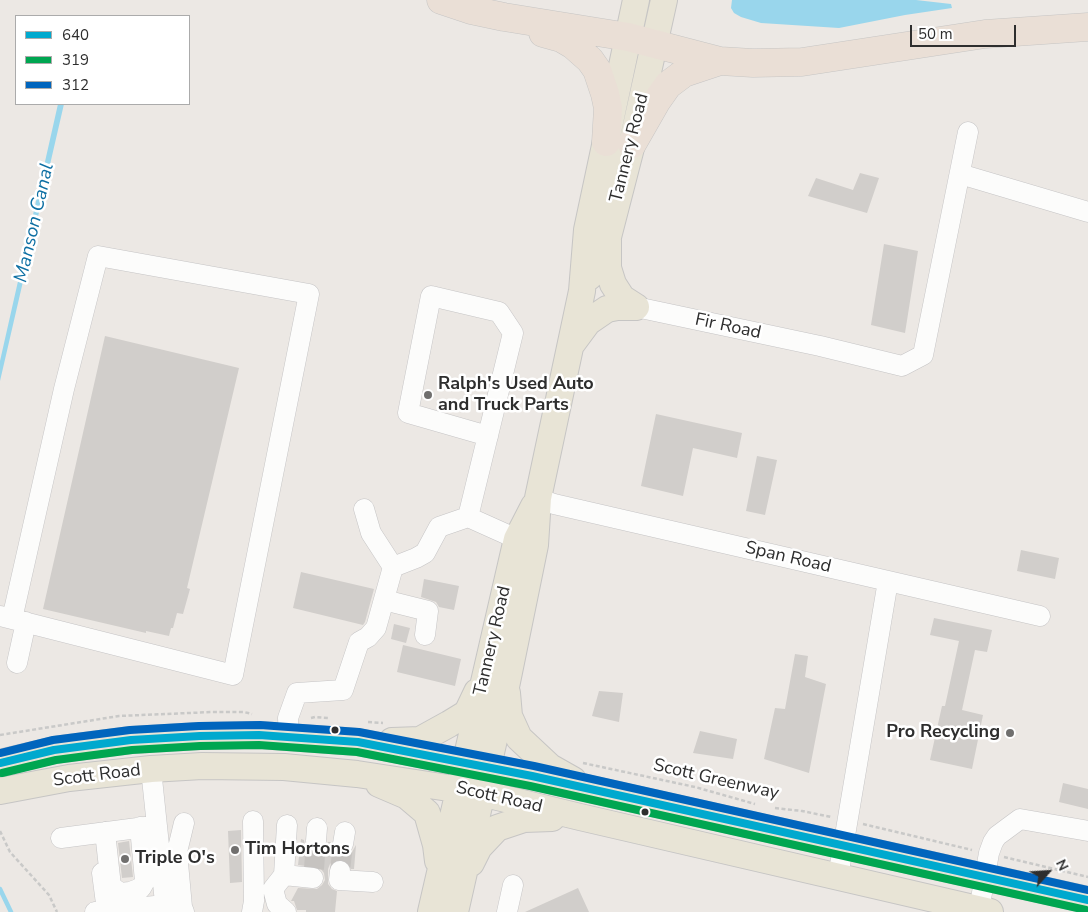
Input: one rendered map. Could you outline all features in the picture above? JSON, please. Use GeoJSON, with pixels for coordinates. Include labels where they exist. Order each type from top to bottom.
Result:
{"type":"FeatureCollection","features":[{"type":"Feature","properties":{"kind":"highway"},"geometry":{"type":"LineString","coordinates":[[441,0],[471,10],[504,17],[628,37],[720,61],[754,63],[802,62],[985,34],[1088,27]]}},
{"type":"Feature","properties":{"kind":"highway"},"geometry":{"type":"LineString","coordinates":[[504,17],[561,38],[577,48],[590,60],[597,70],[619,143]]}},
{"type":"Feature","properties":{"kind":"highway"},"geometry":{"type":"LineString","coordinates":[[619,143],[656,102],[668,85],[684,72],[720,61]]}},
{"type":"Feature","properties":{"kind":"main road","name":"Tannery Road"},"geometry":{"type":"LineString","coordinates":[[582,291],[608,236],[619,143],[628,37],[636,0]]}},
{"type":"Feature","properties":{"kind":"main road","name":"Tannery Road"},"geometry":{"type":"LineString","coordinates":[[451,878],[495,681],[535,545],[538,498],[582,291],[587,230],[654,44],[664,0]]}},
{"type":"Feature","properties":{"kind":"main road"},"geometry":{"type":"LineString","coordinates":[[608,236],[608,268],[613,284],[622,298],[636,307]]}},
{"type":"Feature","properties":{"kind":"main road"},"geometry":{"type":"LineString","coordinates":[[568,350],[588,322],[607,309],[636,307]]}},
{"type":"Feature","properties":{"kind":"main road","name":"Tannery Road"},"geometry":{"type":"LineString","coordinates":[[495,681],[516,539],[538,498]]}},
{"type":"Feature","properties":{"kind":"main road"},"geometry":{"type":"LineString","coordinates":[[361,732],[420,740],[466,713],[495,681],[508,716],[519,738],[550,767],[594,777]]}},
{"type":"Feature","properties":{"kind":"main road","name":"Scott Road"},"geometry":{"type":"LineString","coordinates":[[0,763],[54,750],[131,740],[259,735],[298,729],[361,732],[476,765],[594,777],[844,846],[1088,900]]}},
{"type":"Feature","properties":{"kind":"main road","name":"Scott Road"},"geometry":{"type":"LineString","coordinates":[[0,791],[69,778],[151,769],[202,766],[284,767],[357,774],[470,790],[984,911]]}},
{"type":"Feature","properties":{"kind":"main road"},"geometry":{"type":"LineString","coordinates":[[357,774],[407,796],[427,813],[436,845],[451,878],[455,912]]}},
{"type":"Feature","properties":{"kind":"main road"},"geometry":{"type":"LineString","coordinates":[[431,912],[451,878],[497,828],[524,819],[580,817]]}},
{"type":"Feature","properties":{"kind":"street"},"geometry":{"type":"LineString","coordinates":[[968,132],[960,174],[1088,212]]}},
{"type":"Feature","properties":{"kind":"street","name":"Fir Road"},"geometry":{"type":"LineString","coordinates":[[636,307],[820,346],[902,366],[923,355],[960,174]]}},
{"type":"Feature","properties":{"kind":"street"},"geometry":{"type":"LineString","coordinates":[[12,619],[233,675],[309,294],[98,256],[64,389],[12,619],[18,663]]}},
{"type":"Feature","properties":{"kind":"street"},"geometry":{"type":"LineString","coordinates":[[468,517],[488,436],[513,333],[500,312],[431,296],[408,413],[488,436]]}},
{"type":"Feature","properties":{"kind":"street","name":"Span Road"},"geometry":{"type":"LineString","coordinates":[[538,498],[554,504],[1040,616]]}},
{"type":"Feature","properties":{"kind":"street"},"geometry":{"type":"LineString","coordinates":[[364,509],[371,533],[394,567]]}},
{"type":"Feature","properties":{"kind":"street"},"geometry":{"type":"LineString","coordinates":[[394,567],[425,553],[439,527],[468,517],[516,539]]}},
{"type":"Feature","properties":{"kind":"street"},"geometry":{"type":"LineString","coordinates":[[298,729],[288,718],[297,693],[343,690],[359,642],[368,637],[376,628],[394,567]]}},
{"type":"Feature","properties":{"kind":"street"},"geometry":{"type":"LineString","coordinates":[[838,877],[888,581]]}},
{"type":"Feature","properties":{"kind":"street"},"geometry":{"type":"LineString","coordinates":[[384,600],[428,611],[424,635]]}},
{"type":"Feature","properties":{"kind":"street"},"geometry":{"type":"LineString","coordinates":[[101,833],[111,886],[120,893],[141,888],[145,881],[151,769]]}},
{"type":"Feature","properties":{"kind":"street"},"geometry":{"type":"LineString","coordinates":[[984,911],[985,877],[992,842],[997,836],[1020,819],[1088,832]]}},
{"type":"Feature","properties":{"kind":"street"},"geometry":{"type":"LineString","coordinates":[[252,912],[254,901],[253,821]]}},
{"type":"Feature","properties":{"kind":"street"},"geometry":{"type":"LineString","coordinates":[[184,823],[177,852],[184,912]]}},
{"type":"Feature","properties":{"kind":"street"},"geometry":{"type":"LineString","coordinates":[[286,912],[277,904],[273,889],[284,875],[287,825]]}},
{"type":"Feature","properties":{"kind":"street"},"geometry":{"type":"LineString","coordinates":[[61,838],[149,826]]}},
{"type":"Feature","properties":{"kind":"street"},"geometry":{"type":"LineString","coordinates":[[101,833],[101,911],[166,908],[149,826]]}},
{"type":"Feature","properties":{"kind":"street"},"geometry":{"type":"LineString","coordinates":[[284,875],[314,874],[340,876],[373,882]]}},
{"type":"Feature","properties":{"kind":"street"},"geometry":{"type":"LineString","coordinates":[[507,912],[513,885]]}},
{"type":"Feature","properties":{"kind":"path"},"geometry":{"type":"LineString","coordinates":[[298,729],[315,717],[329,718]]}},
{"type":"Feature","properties":{"kind":"path"},"geometry":{"type":"LineString","coordinates":[[361,732],[389,724]]}},
{"type":"Feature","properties":{"kind":"path","name":"Scott Greenway"},"geometry":{"type":"LineString","coordinates":[[594,777],[695,787],[758,804]]}},
{"type":"Feature","properties":{"kind":"path","name":"Scott Greenway"},"geometry":{"type":"LineString","coordinates":[[774,808],[830,817]]}},
{"type":"Feature","properties":{"kind":"path"},"geometry":{"type":"LineString","coordinates":[[862,824],[976,851]]}},
{"type":"Feature","properties":{"kind":"path"},"geometry":{"type":"LineString","coordinates":[[0,831],[10,852],[49,895],[58,912]]}},
{"type":"Feature","properties":{"kind":"path"},"geometry":{"type":"LineString","coordinates":[[998,856],[1088,877]]}},
{"type":"Feature","properties":{"kind":"water"},"geometry":{"type":"Polygon","coordinates":[[[732,0],[916,0],[951,4],[952,8],[839,28],[761,23],[734,13],[731,8],[732,0]]]}},
{"type":"Feature","properties":{"kind":"water"},"geometry":{"type":"Polygon","coordinates":[[[58,105],[64,105],[0,381],[0,361],[58,105]]]}},
{"type":"Feature","properties":{"kind":"building"},"geometry":{"type":"Polygon","coordinates":[[[860,173],[879,178],[867,213],[808,196],[816,178],[853,190],[860,173]]]}},
{"type":"Feature","properties":{"kind":"building"},"geometry":{"type":"Polygon","coordinates":[[[884,244],[918,251],[905,333],[871,325],[884,244]]]}},
{"type":"Feature","properties":{"kind":"building"},"geometry":{"type":"Polygon","coordinates":[[[105,336],[239,368],[187,588],[190,589],[183,614],[177,613],[169,636],[146,631],[146,633],[43,609],[105,336]]]}},
{"type":"Feature","properties":{"kind":"building"},"geometry":{"type":"Polygon","coordinates":[[[656,414],[742,433],[737,458],[693,448],[683,496],[641,486],[656,414]]]}},
{"type":"Feature","properties":{"kind":"building"},"geometry":{"type":"Polygon","coordinates":[[[757,456],[777,460],[765,515],[746,511],[757,456]]]}},
{"type":"Feature","properties":{"kind":"building"},"geometry":{"type":"Polygon","coordinates":[[[1021,550],[1059,558],[1055,579],[1017,571],[1021,550]]]}},
{"type":"Feature","properties":{"kind":"building"},"geometry":{"type":"Polygon","coordinates":[[[301,572],[374,589],[363,625],[293,608],[301,572]]]}},
{"type":"Feature","properties":{"kind":"building"},"geometry":{"type":"Polygon","coordinates":[[[424,579],[459,586],[454,610],[439,607],[436,602],[421,597],[424,579]]]}},
{"type":"Feature","properties":{"kind":"building"},"geometry":{"type":"Polygon","coordinates":[[[934,618],[992,630],[987,652],[975,650],[962,710],[983,715],[972,769],[930,760],[942,706],[945,706],[959,641],[930,635],[934,618]]]}},
{"type":"Feature","properties":{"kind":"building"},"geometry":{"type":"Polygon","coordinates":[[[394,624],[410,628],[406,643],[391,639],[394,624]]]}},
{"type":"Feature","properties":{"kind":"building"},"geometry":{"type":"Polygon","coordinates":[[[403,645],[461,659],[455,686],[397,672],[403,645]]]}},
{"type":"Feature","properties":{"kind":"building"},"geometry":{"type":"Polygon","coordinates":[[[795,654],[808,656],[805,677],[826,684],[809,773],[764,759],[775,708],[785,709],[795,654]]]}},
{"type":"Feature","properties":{"kind":"building"},"geometry":{"type":"Polygon","coordinates":[[[599,691],[623,693],[619,722],[592,716],[599,691]]]}},
{"type":"Feature","properties":{"kind":"building"},"geometry":{"type":"Polygon","coordinates":[[[700,731],[737,739],[733,759],[693,753],[700,731]]]}},
{"type":"Feature","properties":{"kind":"building"},"geometry":{"type":"Polygon","coordinates":[[[1063,783],[1088,789],[1088,809],[1059,802],[1063,783]]]}},
{"type":"Feature","properties":{"kind":"building"},"geometry":{"type":"Polygon","coordinates":[[[241,830],[242,882],[230,883],[228,831],[241,830]]]}},
{"type":"Feature","properties":{"kind":"building"},"geometry":{"type":"Polygon","coordinates":[[[301,839],[304,840],[305,846],[309,850],[315,853],[322,851],[328,842],[331,842],[335,853],[342,856],[352,852],[356,845],[354,869],[351,869],[347,862],[341,859],[335,860],[328,869],[328,884],[337,891],[335,912],[306,912],[306,910],[297,910],[294,901],[291,901],[298,888],[317,889],[325,880],[324,873],[320,868],[298,865],[301,839]]]}},
{"type":"Feature","properties":{"kind":"building"},"geometry":{"type":"Polygon","coordinates":[[[129,841],[133,877],[122,878],[118,843],[129,841]]]}},
{"type":"Feature","properties":{"kind":"building"},"geometry":{"type":"Polygon","coordinates":[[[578,888],[589,912],[525,912],[578,888]]]}},
{"type":"Feature","properties":{"kind":"waterway","name":"Manson Canal"},"geometry":{"type":"LineString","coordinates":[[0,889],[11,912]]}},
{"type":"Feature","properties":{"kind":"tunnel"},"geometry":{"type":"LineString","coordinates":[[314,869],[316,841]]}},
{"type":"Feature","properties":{"kind":"tunnel"},"geometry":{"type":"LineString","coordinates":[[340,871],[343,844]]}},
{"type":"Feature","properties":{"kind":"transit line","name":"312"},"geometry":{"type":"LineString","coordinates":[[0,753],[53,740],[130,730],[260,725],[359,732],[534,766],[1088,890]]}},
{"type":"Feature","properties":{"kind":"transit line","name":"640"},"geometry":{"type":"LineString","coordinates":[[0,763],[54,750],[131,740],[259,735],[358,742],[532,776],[1088,900]]}},
{"type":"Feature","properties":{"kind":"transit line","name":"319"},"geometry":{"type":"LineString","coordinates":[[2,773],[56,760],[132,750],[259,745],[357,752],[530,786],[1086,910]]}},
{"type":"Feature","properties":{"kind":"place","name":"Ralph's Used Auto and Truck Parts"},"geometry":{"type":"Point","coordinates":[428,395]}},
{"type":"Feature","properties":{"kind":"place","name":"Pro Recycling"},"geometry":{"type":"Point","coordinates":[1010,733]}},
{"type":"Feature","properties":{"kind":"place","name":"Tim Hortons"},"geometry":{"type":"Point","coordinates":[235,850]}},
{"type":"Feature","properties":{"kind":"place","name":"Triple O's"},"geometry":{"type":"Point","coordinates":[125,859]}}]}
